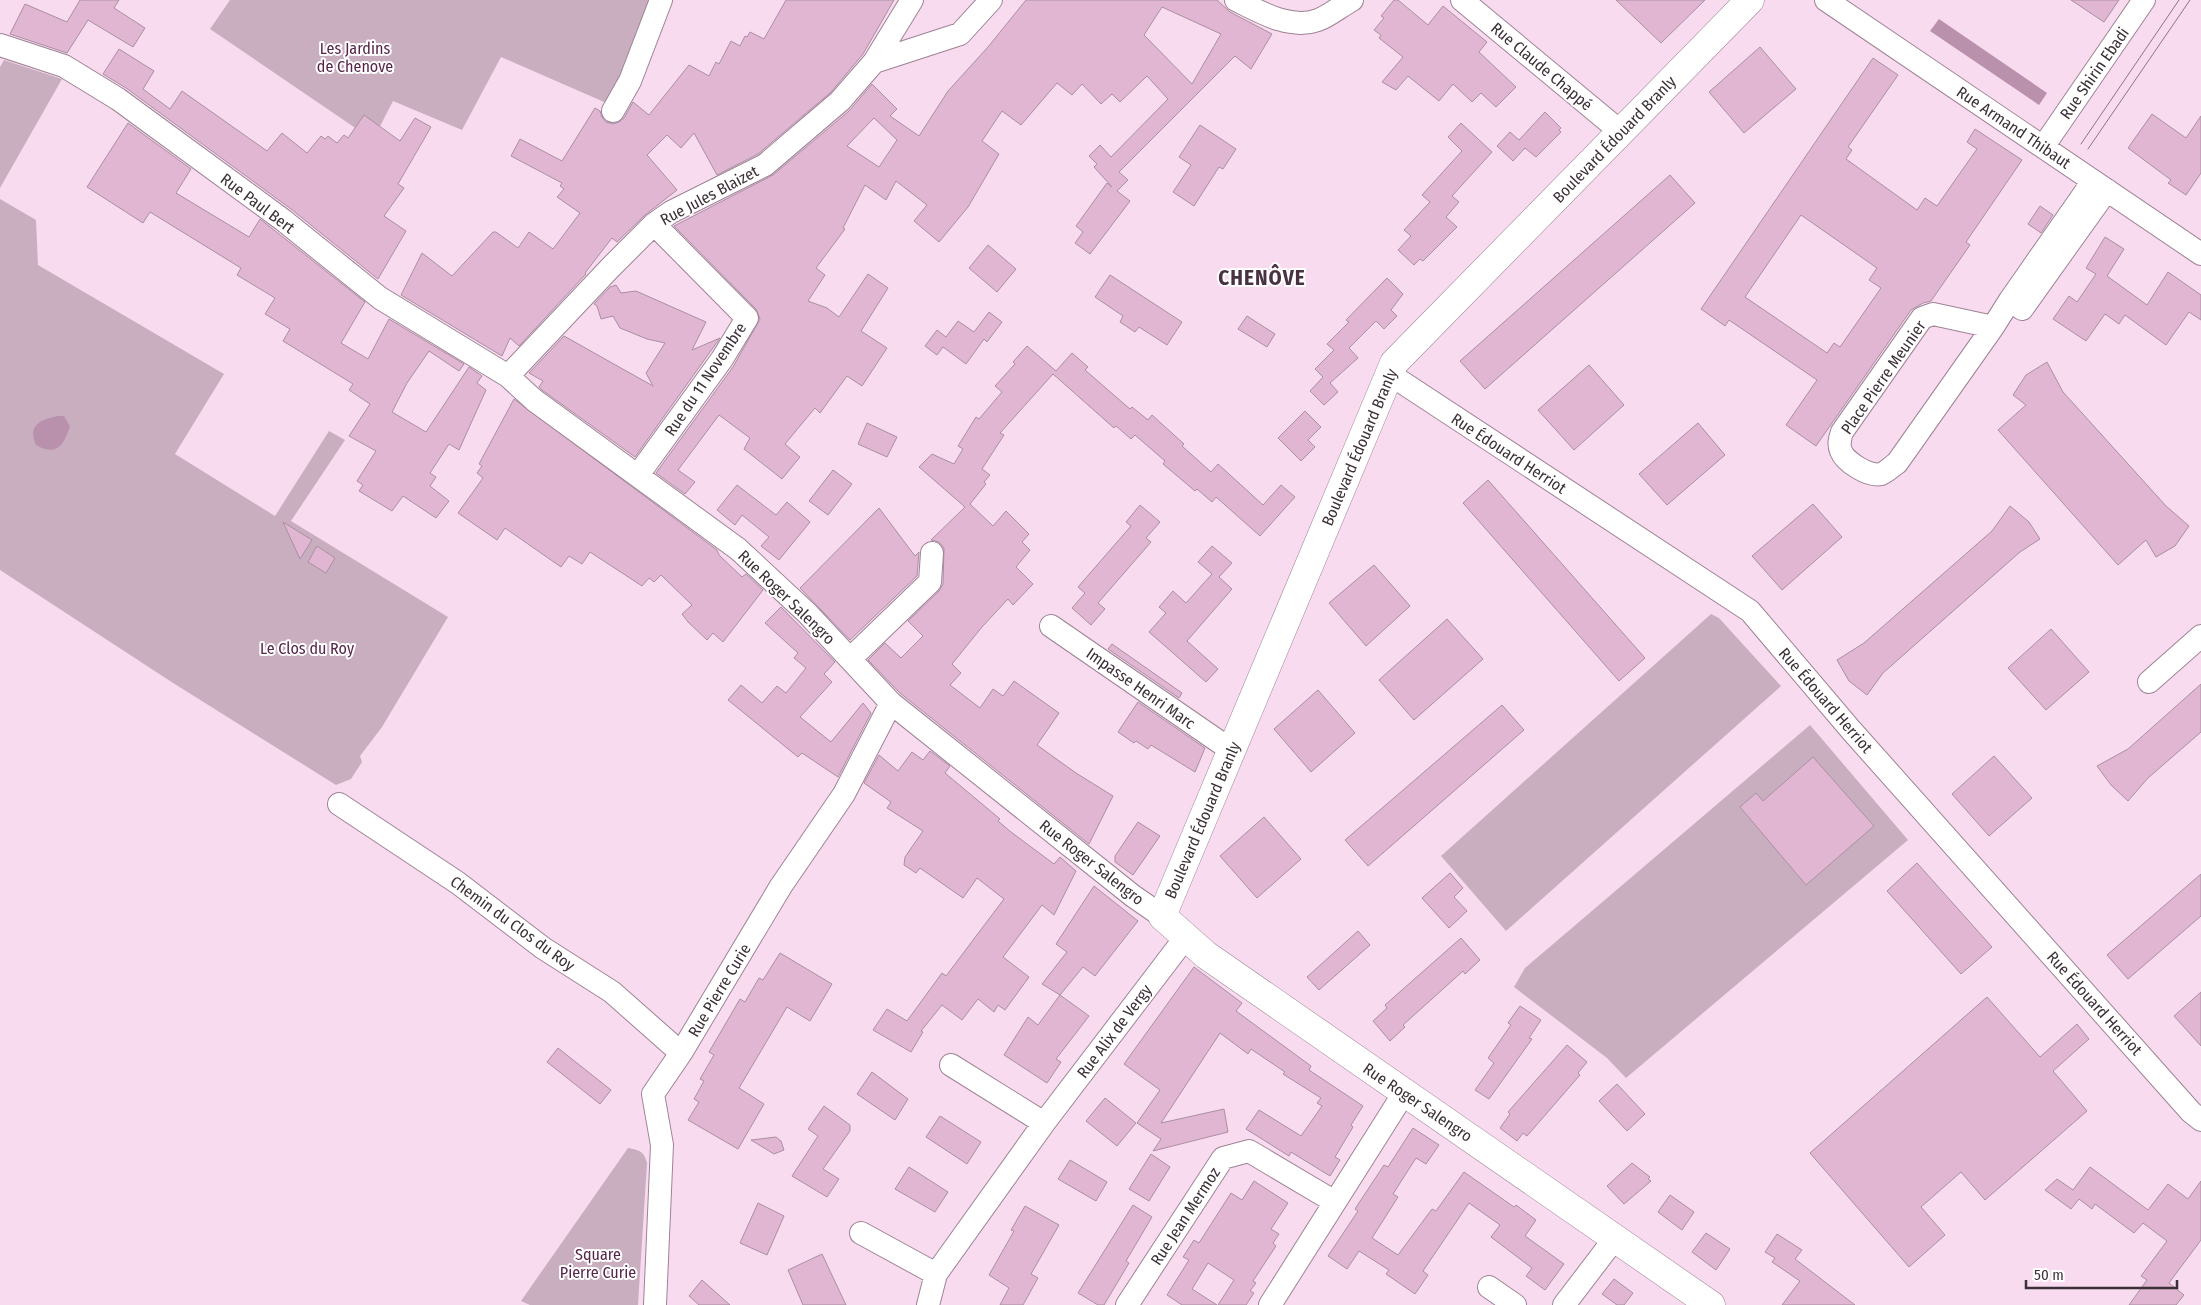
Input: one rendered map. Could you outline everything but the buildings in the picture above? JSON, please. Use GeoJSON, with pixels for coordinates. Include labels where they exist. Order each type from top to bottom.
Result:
{"type":"FeatureCollection","features":[{"type":"Feature","properties":{"kind":"street"},"geometry":{"type":"LineString","coordinates":[[613,111],[630,81],[661,0]]}},
{"type":"Feature","properties":{"kind":"street","name":"Rue Jules Blaizet"},"geometry":{"type":"LineString","coordinates":[[508,376],[654,224],[672,212],[765,165],[840,101],[874,62],[912,0]]}},
{"type":"Feature","properties":{"kind":"street"},"geometry":{"type":"LineString","coordinates":[[874,62],[960,34],[991,0]]}},
{"type":"Feature","properties":{"kind":"street"},"geometry":{"type":"LineString","coordinates":[[1236,0],[1272,18],[1294,22],[1317,20],[1352,0]]}},
{"type":"Feature","properties":{"kind":"street","name":"Rue Claude Chappé"},"geometry":{"type":"LineString","coordinates":[[1462,0],[1621,132]]}},
{"type":"Feature","properties":{"kind":"street","name":"Boulevard Édouard Branly"},"geometry":{"type":"LineString","coordinates":[[1162,916],[1394,363],[1750,0]]}},
{"type":"Feature","properties":{"kind":"street","name":"Rue Armand Thibaut"},"geometry":{"type":"LineString","coordinates":[[1826,0],[2201,254]]}},
{"type":"Feature","properties":{"kind":"street","name":"Rue Shirin Ebadi"},"geometry":{"type":"LineString","coordinates":[[2043,147],[2144,0]]}},
{"type":"Feature","properties":{"kind":"street","name":"Rue Paul Bert"},"geometry":{"type":"LineString","coordinates":[[0,45],[64,66],[118,99],[282,220],[380,298],[508,376]]}},
{"type":"Feature","properties":{"kind":"street","name":"Place Pierre Meunier"},"geometry":{"type":"LineString","coordinates":[[1993,327],[1934,314],[1922,318],[1842,432],[1839,444],[1843,455],[1865,471],[1879,474],[1897,462],[1993,327],[2010,300],[2022,309],[2100,186]]}},
{"type":"Feature","properties":{"kind":"street","name":"Rue du 11 Novembre"},"geometry":{"type":"LineString","coordinates":[[638,475],[722,359],[747,318],[654,224]]}},
{"type":"Feature","properties":{"kind":"street","name":"Rue Édouard Herriot"},"geometry":{"type":"LineString","coordinates":[[1388,374],[1750,611],[1834,710],[2198,1112]]}},
{"type":"Feature","properties":{"kind":"street","name":"Rue Roger Salengro"},"geometry":{"type":"LineString","coordinates":[[508,376],[534,400],[738,549],[807,613],[891,703],[1134,896],[1162,916],[1185,938],[1213,960],[1711,1305]]}},
{"type":"Feature","properties":{"kind":"street"},"geometry":{"type":"LineString","coordinates":[[850,659],[930,582],[932,553]]}},
{"type":"Feature","properties":{"kind":"street","name":"Impasse Henri Marc"},"geometry":{"type":"LineString","coordinates":[[1051,626],[1231,750]]}},
{"type":"Feature","properties":{"kind":"street"},"geometry":{"type":"LineString","coordinates":[[2149,682],[2201,636]]}},
{"type":"Feature","properties":{"kind":"street","name":"Rue Pierre Curie"},"geometry":{"type":"LineString","coordinates":[[655,1305],[662,1145],[653,1094],[681,1053],[781,886],[844,794],[891,703]]}},
{"type":"Feature","properties":{"kind":"street","name":"Chemin du Clos du Roy"},"geometry":{"type":"LineString","coordinates":[[339,804],[458,883],[543,948],[612,992],[681,1053]]}},
{"type":"Feature","properties":{"kind":"street","name":"Rue Alix de Vergy"},"geometry":{"type":"LineString","coordinates":[[928,1305],[936,1274],[1044,1123],[1185,938]]}},
{"type":"Feature","properties":{"kind":"street"},"geometry":{"type":"LineString","coordinates":[[951,1065],[1044,1123]]}},
{"type":"Feature","properties":{"kind":"street"},"geometry":{"type":"LineString","coordinates":[[1270,1305],[1404,1093]]}},
{"type":"Feature","properties":{"kind":"street","name":"Rue Jean Mermoz"},"geometry":{"type":"LineString","coordinates":[[1127,1305],[1223,1158],[1249,1151],[1334,1202]]}},
{"type":"Feature","properties":{"kind":"street"},"geometry":{"type":"LineString","coordinates":[[861,1233],[936,1274]]}},
{"type":"Feature","properties":{"kind":"street"},"geometry":{"type":"LineString","coordinates":[[1564,1305],[1615,1238]]}},
{"type":"Feature","properties":{"kind":"street"},"geometry":{"type":"LineString","coordinates":[[1489,1287],[1515,1305]]}},
{"type":"Feature","properties":{"kind":"green space","name":"Les Jardins de Chenove"},"geometry":{"type":"Polygon","coordinates":[[[230,0],[650,0],[611,105],[501,57],[462,130],[393,101],[373,140],[210,29],[230,0]]]}},
{"type":"Feature","properties":{"kind":"green space"},"geometry":{"type":"Polygon","coordinates":[[[4,60],[62,79],[0,188],[0,67],[4,60]]]}},
{"type":"Feature","properties":{"kind":"green space","name":"Le Clos du Roy"},"geometry":{"type":"Polygon","coordinates":[[[0,199],[36,220],[38,265],[224,374],[175,454],[275,516],[329,431],[345,440],[291,521],[448,617],[382,727],[360,756],[362,762],[351,779],[336,785],[170,681],[0,570],[0,199]]]}},
{"type":"Feature","properties":{"kind":"green space"},"geometry":{"type":"Polygon","coordinates":[[[1711,614],[1719,618],[1781,686],[1506,931],[1441,856],[1711,614]]]}},
{"type":"Feature","properties":{"kind":"green space"},"geometry":{"type":"Polygon","coordinates":[[[1810,725],[1908,840],[1626,1078],[1607,1058],[1514,987],[1525,968],[1810,725]]]}},
{"type":"Feature","properties":{"kind":"green space","name":"Square Pierre Curie"},"geometry":{"type":"Polygon","coordinates":[[[628,1148],[641,1152],[647,1163],[638,1305],[530,1305],[521,1301],[628,1148]]]}},
{"type":"Feature","properties":{"kind":"shaded area"},"geometry":{"type":"Polygon","coordinates":[[[1939,19],[2047,93],[2039,105],[1930,31],[1939,19]]]}},
{"type":"Feature","properties":{"kind":"shaded area"},"geometry":{"type":"Polygon","coordinates":[[[58,416],[64,416],[70,426],[62,444],[49,450],[36,445],[33,432],[37,424],[58,416]]]}},
{"type":"Feature","properties":{"kind":"tram line"},"geometry":{"type":"LineString","coordinates":[[2081,144],[2179,0]]}},
{"type":"Feature","properties":{"kind":"tram line"},"geometry":{"type":"LineString","coordinates":[[2088,149],[2190,0]]}},
{"type":"Feature","properties":{"kind":"district","name":"CHENÔVE"},"geometry":{"type":"Point","coordinates":[1262,278]}}]}
